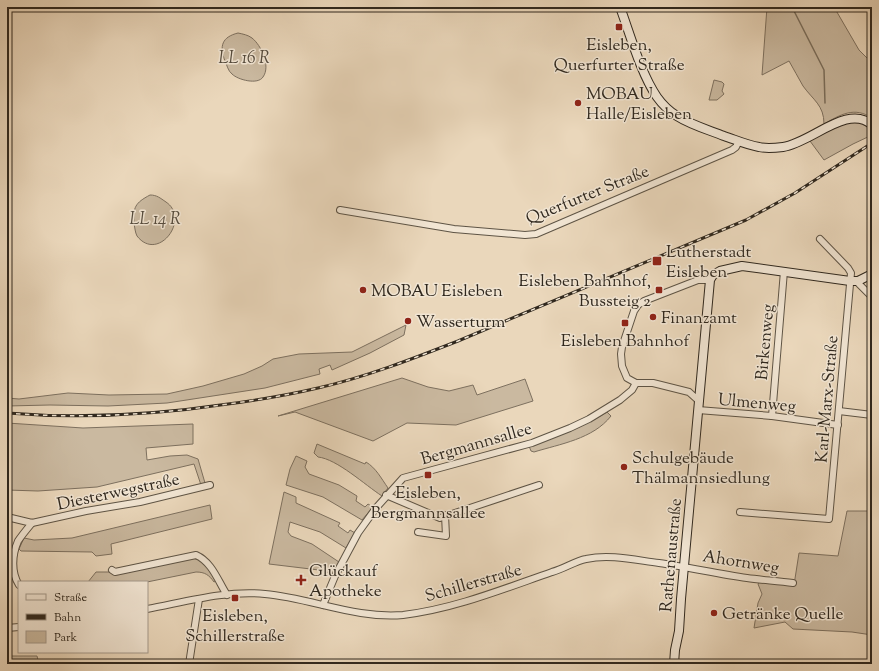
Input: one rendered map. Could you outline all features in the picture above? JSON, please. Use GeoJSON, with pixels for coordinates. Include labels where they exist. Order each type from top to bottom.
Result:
{"type":"FeatureCollection","features":[{"type":"Feature","properties":{"kind":"main road"},"geometry":{"type":"LineString","coordinates":[[620,7],[645,75],[653,90],[660,101],[672,112],[683,119],[739,141],[762,148],[782,147],[801,142],[845,119],[862,119],[872,125]]}},
{"type":"Feature","properties":{"kind":"main road"},"geometry":{"type":"LineString","coordinates":[[710,280],[716,273],[736,266],[854,281],[872,274]]}},
{"type":"Feature","properties":{"kind":"main road","name":"Rathenaustraße"},"geometry":{"type":"LineString","coordinates":[[674,664],[680,619],[710,280]]}},
{"type":"Feature","properties":{"kind":"street","name":"Querfurter Straße"},"geometry":{"type":"LineString","coordinates":[[340,210],[454,229],[525,235],[536,234],[732,150],[736,147],[739,141]]}},
{"type":"Feature","properties":{"kind":"street"},"geometry":{"type":"LineString","coordinates":[[820,239],[848,268],[854,281],[872,296]]}},
{"type":"Feature","properties":{"kind":"street","name":"Birkenweg"},"geometry":{"type":"LineString","coordinates":[[772,416],[784,271]]}},
{"type":"Feature","properties":{"kind":"street"},"geometry":{"type":"LineString","coordinates":[[698,402],[689,392],[653,383],[636,383],[627,378],[622,366],[621,354],[632,315],[636,308],[644,301],[698,280],[710,280]]}},
{"type":"Feature","properties":{"kind":"street","name":"Karl-Marx-Straße"},"geometry":{"type":"LineString","coordinates":[[740,512],[829,519],[839,411],[854,281]]}},
{"type":"Feature","properties":{"kind":"street","name":"Bergmannsallee"},"geometry":{"type":"LineString","coordinates":[[323,605],[325,596],[350,546],[366,521],[386,495],[403,478],[532,443],[570,428],[589,419],[620,400],[632,390],[636,383]]}},
{"type":"Feature","properties":{"kind":"street"},"geometry":{"type":"LineString","coordinates":[[689,392],[700,385]]}},
{"type":"Feature","properties":{"kind":"street","name":"Ulmenweg"},"geometry":{"type":"LineString","coordinates":[[698,410],[772,416],[838,424]]}},
{"type":"Feature","properties":{"kind":"street"},"geometry":{"type":"LineString","coordinates":[[839,411],[872,415]]}},
{"type":"Feature","properties":{"kind":"street","name":"Diesterwegstraße"},"geometry":{"type":"LineString","coordinates":[[7,517],[32,523],[86,511],[140,502],[210,485]]}},
{"type":"Feature","properties":{"kind":"street"},"geometry":{"type":"LineString","coordinates":[[386,495],[440,518],[445,515],[539,486]]}},
{"type":"Feature","properties":{"kind":"street"},"geometry":{"type":"LineString","coordinates":[[418,532],[446,536],[445,515]]}},
{"type":"Feature","properties":{"kind":"street"},"geometry":{"type":"LineString","coordinates":[[18,582],[14,576],[14,558],[16,547],[19,540],[32,523]]}},
{"type":"Feature","properties":{"kind":"street"},"geometry":{"type":"LineString","coordinates":[[112,570],[115,572],[196,555],[203,558],[208,563],[227,595]]}},
{"type":"Feature","properties":{"kind":"street","name":"Schillerstraße"},"geometry":{"type":"LineString","coordinates":[[148,609],[227,595],[266,594],[337,609],[377,615],[402,615],[451,607],[557,571],[586,559],[603,557],[626,558],[684,567]]}},
{"type":"Feature","properties":{"kind":"street","name":"Ahornweg"},"geometry":{"type":"LineString","coordinates":[[684,567],[748,578],[793,583]]}},
{"type":"Feature","properties":{"kind":"street"},"geometry":{"type":"LineString","coordinates":[[7,575],[14,576]]}},
{"type":"Feature","properties":{"kind":"street"},"geometry":{"type":"LineString","coordinates":[[189,664],[199,599]]}},
{"type":"Feature","properties":{"kind":"street"},"geometry":{"type":"LineString","coordinates":[[7,628],[18,627]]}},
{"type":"Feature","properties":{"kind":"green space"},"geometry":{"type":"Polygon","coordinates":[[[767,7],[834,7],[859,50],[872,63],[872,118],[865,114],[853,112],[841,115],[824,124],[824,117],[820,107],[803,86],[789,61],[762,75],[767,7]]]}},
{"type":"Feature","properties":{"kind":"green space","name":"LL 16 R"},"geometry":{"type":"Polygon","coordinates":[[[238,33],[252,38],[259,46],[264,56],[266,67],[265,72],[263,77],[257,81],[243,80],[235,76],[229,70],[223,56],[223,43],[228,37],[238,33]]]}},
{"type":"Feature","properties":{"kind":"green space"},"geometry":{"type":"Polygon","coordinates":[[[714,80],[724,84],[722,91],[724,94],[717,100],[709,100],[714,80]]]}},
{"type":"Feature","properties":{"kind":"green space"},"geometry":{"type":"Polygon","coordinates":[[[844,122],[865,123],[872,130],[872,135],[824,160],[810,141],[844,122]]]}},
{"type":"Feature","properties":{"kind":"green space","name":"LL 14 R"},"geometry":{"type":"Polygon","coordinates":[[[150,195],[157,196],[166,202],[173,209],[175,218],[169,236],[162,242],[154,244],[145,243],[137,236],[134,224],[134,213],[136,206],[150,195]]]}},
{"type":"Feature","properties":{"kind":"green space"},"geometry":{"type":"Polygon","coordinates":[[[406,325],[404,335],[370,353],[332,370],[330,365],[319,369],[320,374],[265,388],[167,403],[108,406],[7,406],[7,398],[19,399],[68,393],[109,395],[167,394],[203,386],[244,374],[273,359],[299,354],[352,352],[406,325]]]}},
{"type":"Feature","properties":{"kind":"green space"},"geometry":{"type":"Polygon","coordinates":[[[402,378],[428,387],[449,391],[473,385],[477,395],[525,379],[533,401],[456,425],[407,423],[373,441],[295,412],[278,416],[402,378]]]}},
{"type":"Feature","properties":{"kind":"green space"},"geometry":{"type":"Polygon","coordinates":[[[607,412],[611,416],[604,424],[586,435],[576,440],[534,452],[531,451],[529,446],[569,431],[607,412]]]}},
{"type":"Feature","properties":{"kind":"green space"},"geometry":{"type":"Polygon","coordinates":[[[7,423],[83,428],[193,424],[193,444],[146,448],[147,460],[187,455],[198,459],[205,483],[201,485],[194,464],[97,487],[38,491],[7,490],[7,423]]]}},
{"type":"Feature","properties":{"kind":"green space"},"geometry":{"type":"Polygon","coordinates":[[[317,444],[365,464],[366,462],[370,464],[388,488],[382,496],[334,462],[318,457],[314,453],[317,444]]]}},
{"type":"Feature","properties":{"kind":"green space"},"geometry":{"type":"Polygon","coordinates":[[[296,456],[307,461],[305,467],[309,474],[339,485],[357,496],[356,501],[365,507],[368,504],[373,507],[362,520],[323,497],[286,485],[290,469],[296,456]]]}},
{"type":"Feature","properties":{"kind":"green space"},"geometry":{"type":"Polygon","coordinates":[[[284,492],[296,497],[296,503],[340,523],[338,526],[348,533],[350,530],[355,533],[346,548],[320,532],[290,522],[288,532],[291,536],[312,544],[339,562],[333,574],[319,570],[269,564],[284,492]]]}},
{"type":"Feature","properties":{"kind":"green space"},"geometry":{"type":"Polygon","coordinates":[[[872,493],[872,635],[852,632],[793,629],[785,622],[754,628],[758,603],[762,594],[758,584],[760,581],[794,585],[799,553],[838,556],[847,511],[870,510],[872,493]]]}},
{"type":"Feature","properties":{"kind":"green space"},"geometry":{"type":"Polygon","coordinates":[[[210,505],[212,519],[111,544],[112,554],[96,556],[92,552],[21,551],[19,549],[24,538],[34,540],[72,538],[210,505]]]}},
{"type":"Feature","properties":{"kind":"green space"},"geometry":{"type":"Polygon","coordinates":[[[191,558],[200,560],[204,563],[216,581],[214,582],[204,573],[196,572],[148,582],[89,581],[96,572],[110,572],[113,574],[191,558]]]}},
{"type":"Feature","properties":{"kind":"green space"},"geometry":{"type":"Polygon","coordinates":[[[7,656],[37,656],[39,664],[7,664],[7,656]]]}},
{"type":"Feature","properties":{"kind":"waterway"},"geometry":{"type":"LineString","coordinates":[[792,7],[824,70],[825,103]]}},
{"type":"Feature","properties":{"kind":"railway"},"geometry":{"type":"LineString","coordinates":[[7,413],[90,416],[173,411],[296,393],[354,379],[458,341],[746,220],[795,193],[872,143]]}},
{"type":"Feature","properties":{"kind":"place","name":"Eisleben, Querfurter Straße"},"geometry":{"type":"Point","coordinates":[619,27]}},
{"type":"Feature","properties":{"kind":"place","name":"MOBAU Halle/Eisleben"},"geometry":{"type":"Point","coordinates":[578,103]}},
{"type":"Feature","properties":{"kind":"place","name":"Lutherstadt Eisleben"},"geometry":{"type":"Point","coordinates":[657,261]}},
{"type":"Feature","properties":{"kind":"place","name":"MOBAU Eisleben"},"geometry":{"type":"Point","coordinates":[363,290]}},
{"type":"Feature","properties":{"kind":"place","name":"Eisleben Bahnhof, Bussteig 2"},"geometry":{"type":"Point","coordinates":[659,290]}},
{"type":"Feature","properties":{"kind":"place","name":"Finanzamt"},"geometry":{"type":"Point","coordinates":[653,317]}},
{"type":"Feature","properties":{"kind":"place","name":"Wasserturm"},"geometry":{"type":"Point","coordinates":[408,321]}},
{"type":"Feature","properties":{"kind":"place","name":"Eisleben Bahnhof"},"geometry":{"type":"Point","coordinates":[625,323]}},
{"type":"Feature","properties":{"kind":"place","name":"Schulgebäude Thälmannsiedlung"},"geometry":{"type":"Point","coordinates":[624,467]}},
{"type":"Feature","properties":{"kind":"place","name":"Eisleben, Bergmannsallee"},"geometry":{"type":"Point","coordinates":[428,475]}},
{"type":"Feature","properties":{"kind":"place","name":"Glückauf Apotheke"},"geometry":{"type":"Point","coordinates":[301,580]}},
{"type":"Feature","properties":{"kind":"place","name":"Eisleben, Schillerstraße"},"geometry":{"type":"Point","coordinates":[235,598]}},
{"type":"Feature","properties":{"kind":"place","name":"Getränke Quelle"},"geometry":{"type":"Point","coordinates":[714,613]}}]}
